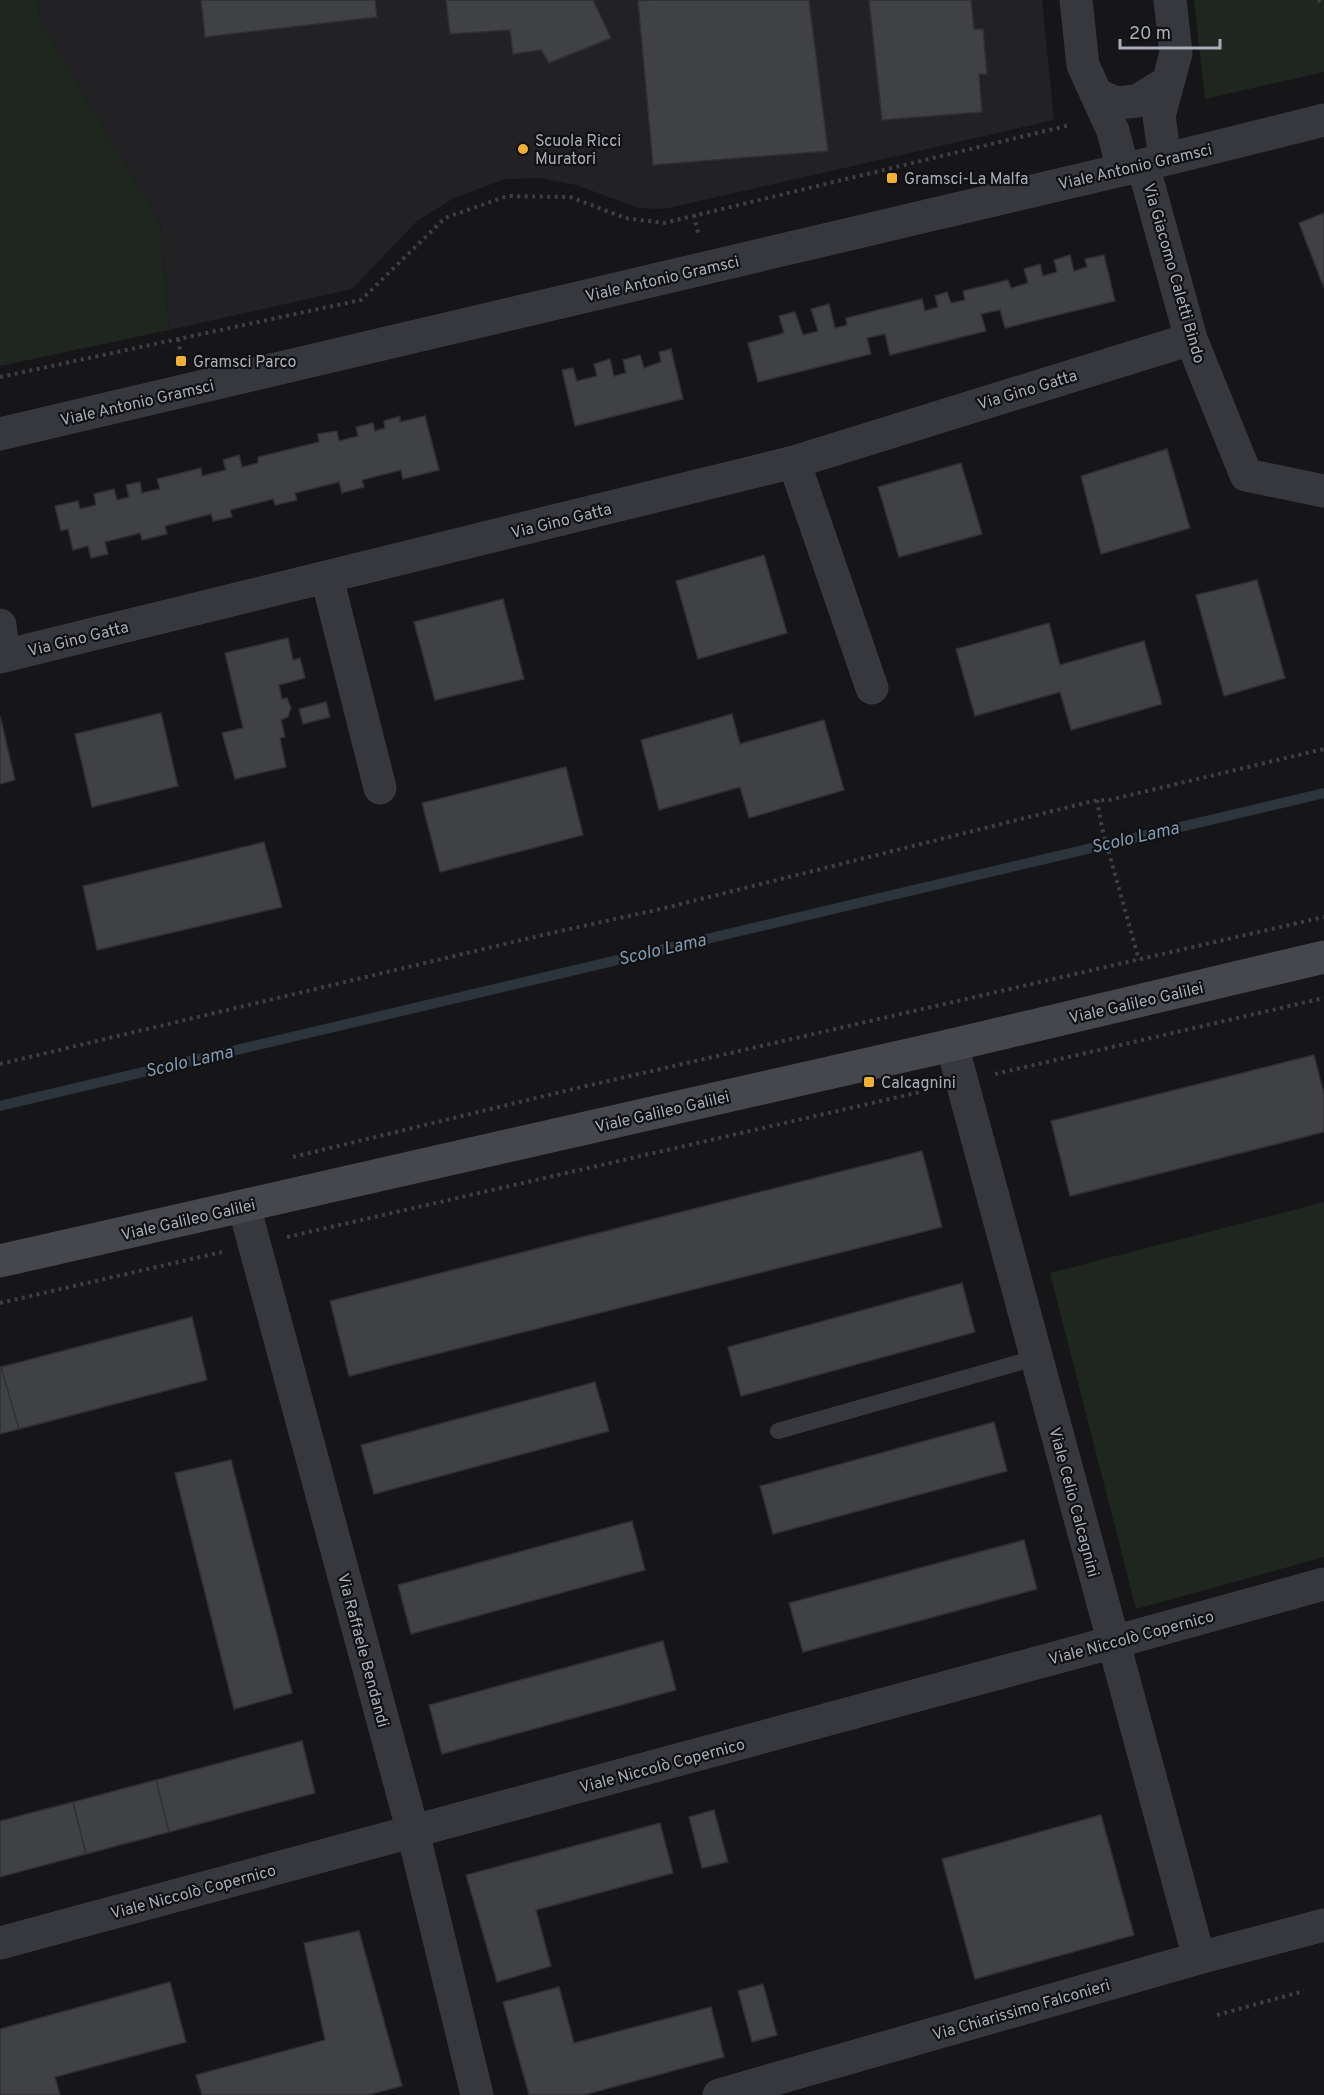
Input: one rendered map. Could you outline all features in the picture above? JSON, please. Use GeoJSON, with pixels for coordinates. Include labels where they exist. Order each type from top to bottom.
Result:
{"type":"FeatureCollection","features":[{"type":"Feature","properties":{"kind":"street"},"geometry":{"type":"LineString","coordinates":[[1076,0],[1083,65],[1113,131],[1144,164],[1176,52],[1170,0]]}},
{"type":"Feature","properties":{"kind":"street"},"geometry":{"type":"LineString","coordinates":[[1096,94],[1116,103],[1137,102],[1166,83]]}},
{"type":"Feature","properties":{"kind":"street","name":"Viale Antonio Gramsci"},"geometry":{"type":"LineString","coordinates":[[0,434],[1324,120]]}},
{"type":"Feature","properties":{"kind":"street","name":"Via Giacomo Caletti Bindo"},"geometry":{"type":"LineString","coordinates":[[1144,164],[1191,339],[1246,475],[1324,491]]}},
{"type":"Feature","properties":{"kind":"street","name":"Via Gino Gatta"},"geometry":{"type":"LineString","coordinates":[[1,646],[327,578],[794,462],[1191,339]]}},
{"type":"Feature","properties":{"kind":"street"},"geometry":{"type":"LineString","coordinates":[[794,462],[872,688]]}},
{"type":"Feature","properties":{"kind":"street"},"geometry":{"type":"LineString","coordinates":[[327,578],[380,788]]}},
{"type":"Feature","properties":{"kind":"street","name":"Viale Galileo Galilei"},"geometry":{"type":"LineString","coordinates":[[0,1261],[952,1045],[1324,957]]}},
{"type":"Feature","properties":{"kind":"street","name":"Viale Celio Calcagnini"},"geometry":{"type":"LineString","coordinates":[[952,1045],[1199,1958]]}},
{"type":"Feature","properties":{"kind":"street","name":"Via Raffaele Bendandi"},"geometry":{"type":"LineString","coordinates":[[244,1206],[413,1832],[477,2095]]}},
{"type":"Feature","properties":{"kind":"street","name":"Viale Niccolò Copernico"},"geometry":{"type":"LineString","coordinates":[[0,1943],[1324,1584]]}},
{"type":"Feature","properties":{"kind":"street","name":"Via Chiarissimo Falconieri"},"geometry":{"type":"LineString","coordinates":[[718,2095],[1199,1958],[1324,1925]]}},
{"type":"Feature","properties":{"kind":"lane"},"geometry":{"type":"LineString","coordinates":[[778,1431],[1035,1358]]}},
{"type":"Feature","properties":{"kind":"path"},"geometry":{"type":"LineString","coordinates":[[1318,0],[1324,4]]}},
{"type":"Feature","properties":{"kind":"path"},"geometry":{"type":"LineString","coordinates":[[0,377],[362,300],[445,218],[507,196],[570,197],[625,218],[664,223],[1070,125]]}},
{"type":"Feature","properties":{"kind":"path"},"geometry":{"type":"LineString","coordinates":[[694,215],[698,234]]}},
{"type":"Feature","properties":{"kind":"path"},"geometry":{"type":"LineString","coordinates":[[178,339],[181,354]]}},
{"type":"Feature","properties":{"kind":"path"},"geometry":{"type":"LineString","coordinates":[[0,1064],[665,908],[1097,800],[1109,800],[1324,749]]}},
{"type":"Feature","properties":{"kind":"path"},"geometry":{"type":"LineString","coordinates":[[1097,800],[1102,828],[1139,960]]}},
{"type":"Feature","properties":{"kind":"path"},"geometry":{"type":"LineString","coordinates":[[290,1158],[569,1090],[1324,917]]}},
{"type":"Feature","properties":{"kind":"path"},"geometry":{"type":"LineString","coordinates":[[995,1074],[1324,998]]}},
{"type":"Feature","properties":{"kind":"path"},"geometry":{"type":"LineString","coordinates":[[286,1238],[929,1089]]}},
{"type":"Feature","properties":{"kind":"path"},"geometry":{"type":"LineString","coordinates":[[0,1303],[229,1251]]}},
{"type":"Feature","properties":{"kind":"path"},"geometry":{"type":"LineString","coordinates":[[1217,2015],[1304,1990]]}},
{"type":"Feature","properties":{"kind":"shaded area"},"geometry":{"type":"Polygon","coordinates":[[[0,0],[38,0],[40,20],[160,223],[169,330],[0,366],[0,0]]]}},
{"type":"Feature","properties":{"kind":"shaded area","name":"Scuola Ricci Muratori"},"geometry":{"type":"Polygon","coordinates":[[[38,0],[1042,0],[1054,120],[664,209],[639,208],[576,185],[539,178],[505,179],[454,198],[417,221],[352,289],[169,330],[160,223],[40,20],[38,0]]]}},
{"type":"Feature","properties":{"kind":"shaded area"},"geometry":{"type":"Polygon","coordinates":[[[1194,0],[1324,0],[1324,72],[1205,99],[1194,0]]]}},
{"type":"Feature","properties":{"kind":"shaded area"},"geometry":{"type":"Polygon","coordinates":[[[1324,1202],[1324,1557],[1136,1609],[1050,1273],[1324,1202]]]}},
{"type":"Feature","properties":{"kind":"building"},"geometry":{"type":"Polygon","coordinates":[[[201,0],[375,0],[377,17],[205,37],[201,0]]]}},
{"type":"Feature","properties":{"kind":"building"},"geometry":{"type":"Polygon","coordinates":[[[446,0],[593,0],[611,38],[549,63],[541,50],[513,54],[510,30],[450,34],[446,0]]]}},
{"type":"Feature","properties":{"kind":"building"},"geometry":{"type":"Polygon","coordinates":[[[809,0],[828,151],[653,165],[638,1],[809,0]]]}},
{"type":"Feature","properties":{"kind":"building"},"geometry":{"type":"Polygon","coordinates":[[[869,0],[971,0],[974,29],[983,29],[987,74],[979,74],[982,112],[882,120],[869,0]]]}},
{"type":"Feature","properties":{"kind":"building"},"geometry":{"type":"Polygon","coordinates":[[[1324,213],[1324,288],[1299,223],[1324,213]]]}},
{"type":"Feature","properties":{"kind":"building"},"geometry":{"type":"Polygon","coordinates":[[[1070,255],[1074,271],[1087,267],[1085,259],[1104,255],[1115,301],[1005,328],[1000,310],[981,314],[986,331],[890,355],[885,334],[867,338],[871,354],[758,382],[748,343],[784,333],[779,316],[795,312],[803,335],[818,331],[811,309],[829,304],[835,328],[847,325],[846,318],[922,299],[925,311],[938,307],[935,296],[947,292],[951,303],[965,300],[963,291],[1008,280],[1011,288],[1028,283],[1024,269],[1040,264],[1043,276],[1057,272],[1054,260],[1070,255]]]}},
{"type":"Feature","properties":{"kind":"building"},"geometry":{"type":"Polygon","coordinates":[[[671,349],[683,399],[575,426],[562,370],[573,368],[577,381],[597,376],[594,364],[610,359],[614,376],[626,373],[623,360],[640,355],[644,368],[661,362],[659,352],[671,349]]]}},
{"type":"Feature","properties":{"kind":"building"},"geometry":{"type":"Polygon","coordinates":[[[400,416],[400,422],[425,416],[439,470],[403,479],[401,470],[362,480],[364,487],[342,493],[339,482],[295,493],[297,500],[275,505],[273,499],[230,510],[232,517],[213,521],[211,514],[165,526],[167,534],[142,540],[140,533],[105,542],[108,554],[91,558],[88,546],[73,550],[68,529],[61,531],[55,506],[78,501],[80,509],[96,505],[94,494],[114,489],[117,500],[129,497],[126,485],[140,482],[142,493],[160,489],[157,479],[201,468],[202,476],[226,470],[223,460],[239,455],[242,467],[258,463],[258,457],[319,442],[318,434],[337,431],[339,441],[358,436],[356,427],[373,423],[375,431],[385,428],[384,421],[400,416]]]}},
{"type":"Feature","properties":{"kind":"building"},"geometry":{"type":"Polygon","coordinates":[[[1167,449],[1190,528],[1101,554],[1081,476],[1167,449]]]}},
{"type":"Feature","properties":{"kind":"building"},"geometry":{"type":"Polygon","coordinates":[[[961,463],[982,534],[899,557],[878,487],[961,463]]]}},
{"type":"Feature","properties":{"kind":"building"},"geometry":{"type":"Polygon","coordinates":[[[764,555],[787,633],[698,659],[676,581],[764,555]]]}},
{"type":"Feature","properties":{"kind":"building"},"geometry":{"type":"Polygon","coordinates":[[[1257,580],[1285,678],[1224,696],[1196,595],[1257,580]]]}},
{"type":"Feature","properties":{"kind":"building"},"geometry":{"type":"Polygon","coordinates":[[[503,599],[524,679],[435,700],[414,622],[503,599]]]}},
{"type":"Feature","properties":{"kind":"building"},"geometry":{"type":"Polygon","coordinates":[[[1049,623],[1060,665],[1144,641],[1162,704],[1071,730],[1060,692],[975,716],[956,649],[1049,623]]]}},
{"type":"Feature","properties":{"kind":"building"},"geometry":{"type":"Polygon","coordinates":[[[288,638],[293,660],[300,658],[305,678],[279,685],[282,699],[287,698],[291,708],[288,717],[281,720],[285,737],[280,738],[286,767],[235,779],[222,733],[243,728],[225,653],[288,638]]]}},
{"type":"Feature","properties":{"kind":"building"},"geometry":{"type":"Polygon","coordinates":[[[326,702],[330,717],[303,724],[299,709],[326,702]]]}},
{"type":"Feature","properties":{"kind":"building"},"geometry":{"type":"Polygon","coordinates":[[[161,713],[178,786],[92,807],[75,734],[161,713]]]}},
{"type":"Feature","properties":{"kind":"building"},"geometry":{"type":"Polygon","coordinates":[[[732,714],[740,744],[824,720],[844,790],[749,818],[740,787],[659,810],[641,740],[732,714]]]}},
{"type":"Feature","properties":{"kind":"building"},"geometry":{"type":"Polygon","coordinates":[[[0,716],[15,780],[0,784],[0,716]]]}},
{"type":"Feature","properties":{"kind":"building"},"geometry":{"type":"Polygon","coordinates":[[[566,767],[583,835],[440,872],[422,803],[566,767]]]}},
{"type":"Feature","properties":{"kind":"building"},"geometry":{"type":"Polygon","coordinates":[[[264,842],[282,907],[97,950],[83,886],[264,842]]]}},
{"type":"Feature","properties":{"kind":"building"},"geometry":{"type":"Polygon","coordinates":[[[1314,1055],[1324,1094],[1324,1132],[1070,1196],[1051,1121],[1314,1055]]]}},
{"type":"Feature","properties":{"kind":"building"},"geometry":{"type":"Polygon","coordinates":[[[922,1151],[942,1227],[349,1376],[330,1301],[922,1151]]]}},
{"type":"Feature","properties":{"kind":"building"},"geometry":{"type":"Polygon","coordinates":[[[962,1283],[975,1332],[741,1396],[728,1347],[962,1283]]]}},
{"type":"Feature","properties":{"kind":"building"},"geometry":{"type":"Polygon","coordinates":[[[192,1317],[207,1380],[19,1429],[1,1367],[192,1317]]]}},
{"type":"Feature","properties":{"kind":"building"},"geometry":{"type":"Polygon","coordinates":[[[0,1368],[19,1429],[0,1434],[0,1368]]]}},
{"type":"Feature","properties":{"kind":"building"},"geometry":{"type":"Polygon","coordinates":[[[595,1382],[609,1431],[374,1494],[361,1445],[595,1382]]]}},
{"type":"Feature","properties":{"kind":"building"},"geometry":{"type":"Polygon","coordinates":[[[994,1422],[1007,1471],[773,1534],[760,1486],[994,1422]]]}},
{"type":"Feature","properties":{"kind":"building"},"geometry":{"type":"Polygon","coordinates":[[[231,1460],[292,1693],[234,1709],[175,1473],[231,1460]]]}},
{"type":"Feature","properties":{"kind":"building"},"geometry":{"type":"Polygon","coordinates":[[[632,1521],[645,1570],[411,1634],[398,1585],[632,1521]]]}},
{"type":"Feature","properties":{"kind":"building"},"geometry":{"type":"Polygon","coordinates":[[[1024,1540],[1037,1589],[803,1652],[789,1603],[1024,1540]]]}},
{"type":"Feature","properties":{"kind":"building"},"geometry":{"type":"Polygon","coordinates":[[[663,1641],[676,1690],[442,1754],[429,1705],[663,1641]]]}},
{"type":"Feature","properties":{"kind":"building"},"geometry":{"type":"Polygon","coordinates":[[[302,1741],[315,1793],[169,1832],[156,1780],[302,1741]]]}},
{"type":"Feature","properties":{"kind":"building"},"geometry":{"type":"Polygon","coordinates":[[[156,1780],[169,1832],[86,1854],[73,1802],[156,1780]]]}},
{"type":"Feature","properties":{"kind":"building"},"geometry":{"type":"Polygon","coordinates":[[[73,1802],[86,1854],[0,1877],[0,1821],[73,1802]]]}},
{"type":"Feature","properties":{"kind":"building"},"geometry":{"type":"Polygon","coordinates":[[[714,1810],[728,1862],[702,1868],[689,1817],[714,1810]]]}},
{"type":"Feature","properties":{"kind":"building"},"geometry":{"type":"Polygon","coordinates":[[[1101,1815],[1134,1935],[975,1979],[942,1859],[1101,1815]]]}},
{"type":"Feature","properties":{"kind":"building"},"geometry":{"type":"Polygon","coordinates":[[[660,1823],[673,1873],[536,1910],[551,1966],[497,1982],[466,1875],[660,1823]]]}},
{"type":"Feature","properties":{"kind":"building"},"geometry":{"type":"Polygon","coordinates":[[[359,1931],[402,2086],[368,2095],[202,2095],[196,2075],[325,2040],[304,1943],[359,1931]]]}},
{"type":"Feature","properties":{"kind":"building"},"geometry":{"type":"Polygon","coordinates":[[[170,1982],[186,2042],[55,2077],[60,2095],[0,2095],[0,2029],[170,1982]]]}},
{"type":"Feature","properties":{"kind":"building"},"geometry":{"type":"Polygon","coordinates":[[[763,1984],[777,2035],[752,2042],[738,1991],[763,1984]]]}},
{"type":"Feature","properties":{"kind":"building"},"geometry":{"type":"Polygon","coordinates":[[[559,1987],[574,2043],[711,2007],[724,2057],[584,2095],[529,2095],[503,2002],[559,1987]]]}},
{"type":"Feature","properties":{"kind":"waterway","name":"Scolo Lama"},"geometry":{"type":"LineString","coordinates":[[0,1106],[1324,793]]}},
{"type":"Feature","properties":{"kind":"place","name":"Scuola Ricci Muratori"},"geometry":{"type":"Point","coordinates":[523,149]}},
{"type":"Feature","properties":{"kind":"place","name":"Gramsci-La Malfa"},"geometry":{"type":"Point","coordinates":[892,178]}},
{"type":"Feature","properties":{"kind":"place","name":"Gramsci Parco"},"geometry":{"type":"Point","coordinates":[181,361]}},
{"type":"Feature","properties":{"kind":"place","name":"Calcagnini"},"geometry":{"type":"Point","coordinates":[869,1082]}}]}
